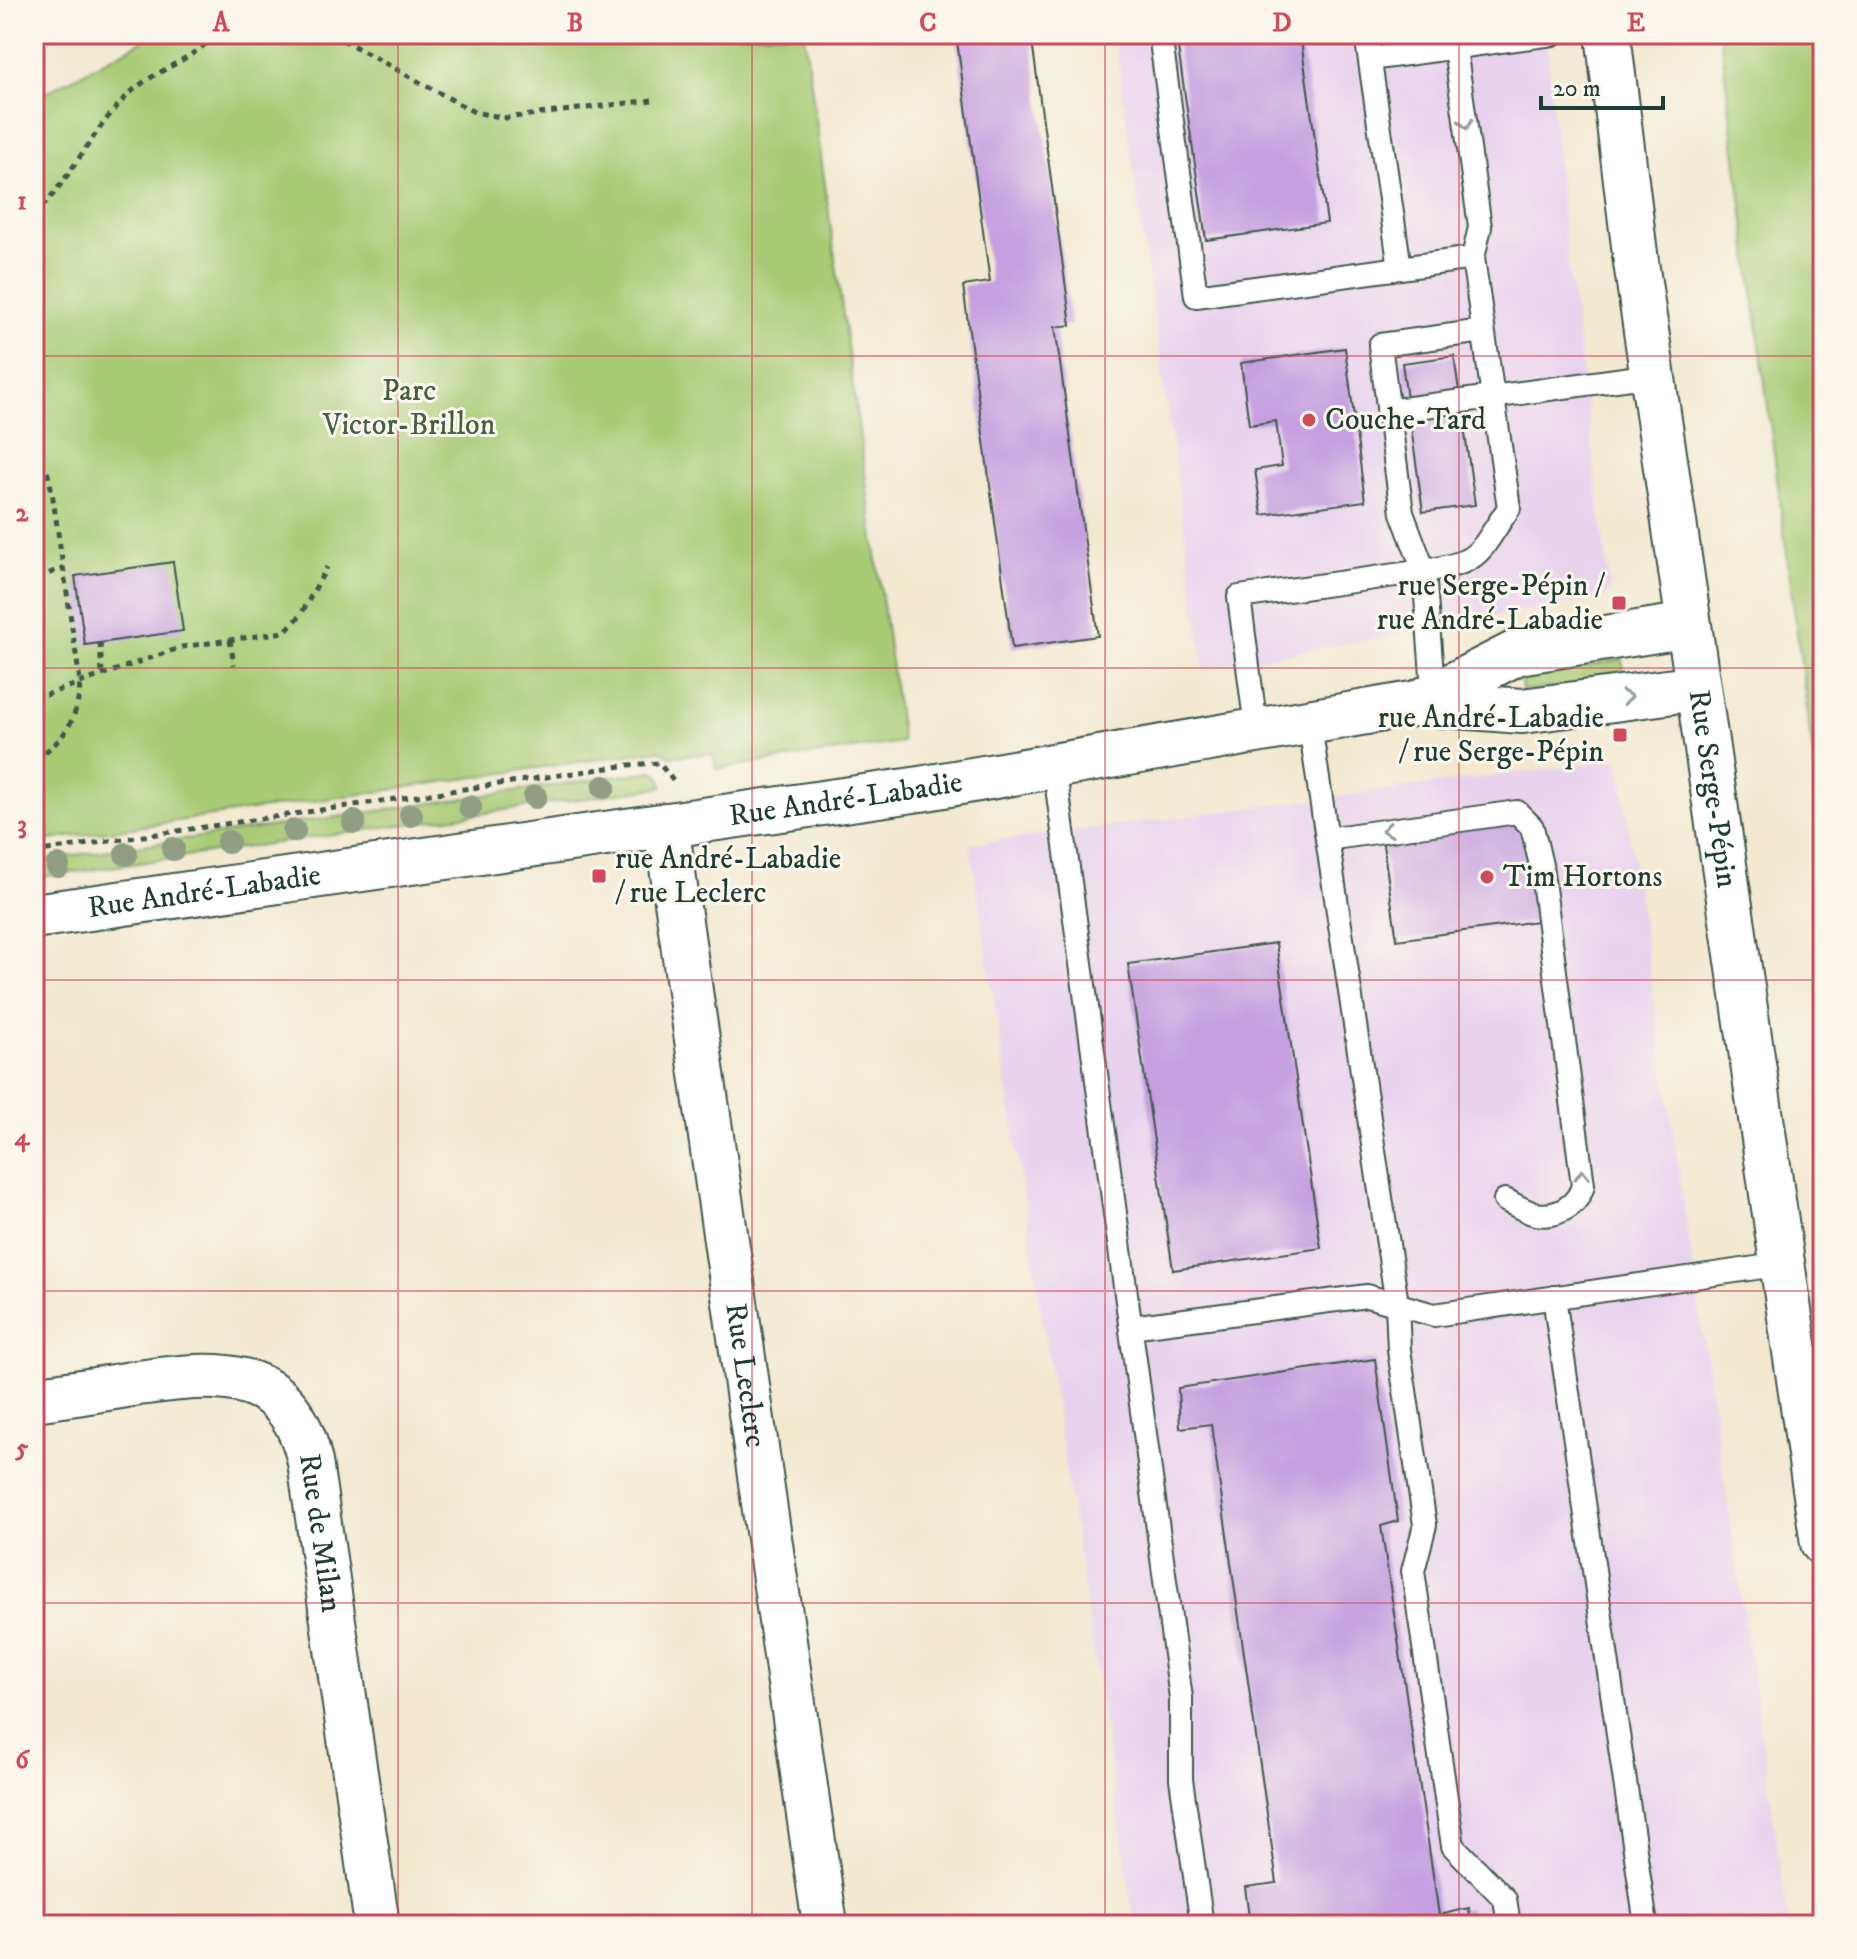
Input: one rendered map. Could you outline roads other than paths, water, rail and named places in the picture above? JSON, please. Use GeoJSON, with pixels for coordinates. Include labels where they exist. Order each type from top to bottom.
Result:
{"type":"FeatureCollection","features":[{"type":"Feature","properties":{"kind":"street","name":"Rue Serge-Pépin"},"geometry":{"type":"LineString","coordinates":[[1608,34],[1688,625],[1823,1543]]}},
{"type":"Feature","properties":{"kind":"street","name":"Rue André-Labadie"},"geometry":{"type":"LineString","coordinates":[[1428,700],[1518,652],[1688,625]]}},
{"type":"Feature","properties":{"kind":"street","name":"Rue André-Labadie"},"geometry":{"type":"LineString","coordinates":[[34,916],[920,789],[1428,700],[1522,711],[1697,688]]}},
{"type":"Feature","properties":{"kind":"street","name":"Rue Leclerc"},"geometry":{"type":"LineString","coordinates":[[666,825],[825,1925]]}},
{"type":"Feature","properties":{"kind":"street","name":"Rue de Milan"},"geometry":{"type":"LineString","coordinates":[[34,1399],[194,1375],[223,1375],[264,1390],[295,1421],[310,1462],[377,1925]]}},
{"type":"Feature","properties":{"kind":"lane"},"geometry":{"type":"LineString","coordinates":[[1160,34],[1196,296],[1473,258]]}},
{"type":"Feature","properties":{"kind":"lane"},"geometry":{"type":"LineString","coordinates":[[1366,34],[1400,268]]}},
{"type":"Feature","properties":{"kind":"lane"},"geometry":{"type":"LineString","coordinates":[[1370,59],[1454,40],[1553,34]]}},
{"type":"Feature","properties":{"kind":"lane"},"geometry":{"type":"LineString","coordinates":[[1256,728],[1239,597],[1457,566],[1475,557],[1509,508],[1473,258],[1480,227],[1454,40]]}},
{"type":"Feature","properties":{"kind":"lane"},"geometry":{"type":"LineString","coordinates":[[1428,700],[1424,571],[1402,513],[1380,345],[1483,331]]}},
{"type":"Feature","properties":{"kind":"lane"},"geometry":{"type":"LineString","coordinates":[[1388,411],[1653,375]]}},
{"type":"Feature","properties":{"kind":"lane"},"geometry":{"type":"LineString","coordinates":[[1309,719],[1397,1304],[1399,1350],[1425,1525],[1413,1571],[1453,1846],[1505,1899],[1509,1925]]}},
{"type":"Feature","properties":{"kind":"lane"},"geometry":{"type":"LineString","coordinates":[[1054,765],[1181,1698],[1181,1779],[1202,1925]]}},
{"type":"Feature","properties":{"kind":"lane"},"geometry":{"type":"LineString","coordinates":[[1327,839],[1517,812],[1532,827],[1541,865],[1583,1185],[1571,1206],[1557,1212],[1536,1214],[1505,1200]]}},
{"type":"Feature","properties":{"kind":"lane"},"geometry":{"type":"LineString","coordinates":[[1131,1327],[1367,1296],[1434,1315],[1783,1264]]}},
{"type":"Feature","properties":{"kind":"lane"},"geometry":{"type":"LineString","coordinates":[[1554,1297],[1646,1925]]}},
{"type":"Feature","properties":{"kind":"place","name":"Couche-Tard"},"geometry":{"type":"Point","coordinates":[1309,420]}},
{"type":"Feature","properties":{"kind":"place","name":"rue Serge-Pépin / rue André-Labadie"},"geometry":{"type":"Point","coordinates":[1619,603]}},
{"type":"Feature","properties":{"kind":"place","name":"rue André-Labadie / rue Serge-Pépin"},"geometry":{"type":"Point","coordinates":[1620,735]}},
{"type":"Feature","properties":{"kind":"place","name":"rue André-Labadie / rue Leclerc"},"geometry":{"type":"Point","coordinates":[599,876]}},
{"type":"Feature","properties":{"kind":"place","name":"Tim Hortons"},"geometry":{"type":"Point","coordinates":[1487,877]}},
{"type":"Feature","properties":{"kind":"park label","name":"Parc Victor-Brillon"},"geometry":{"type":"Point","coordinates":[409,408]}}]}
